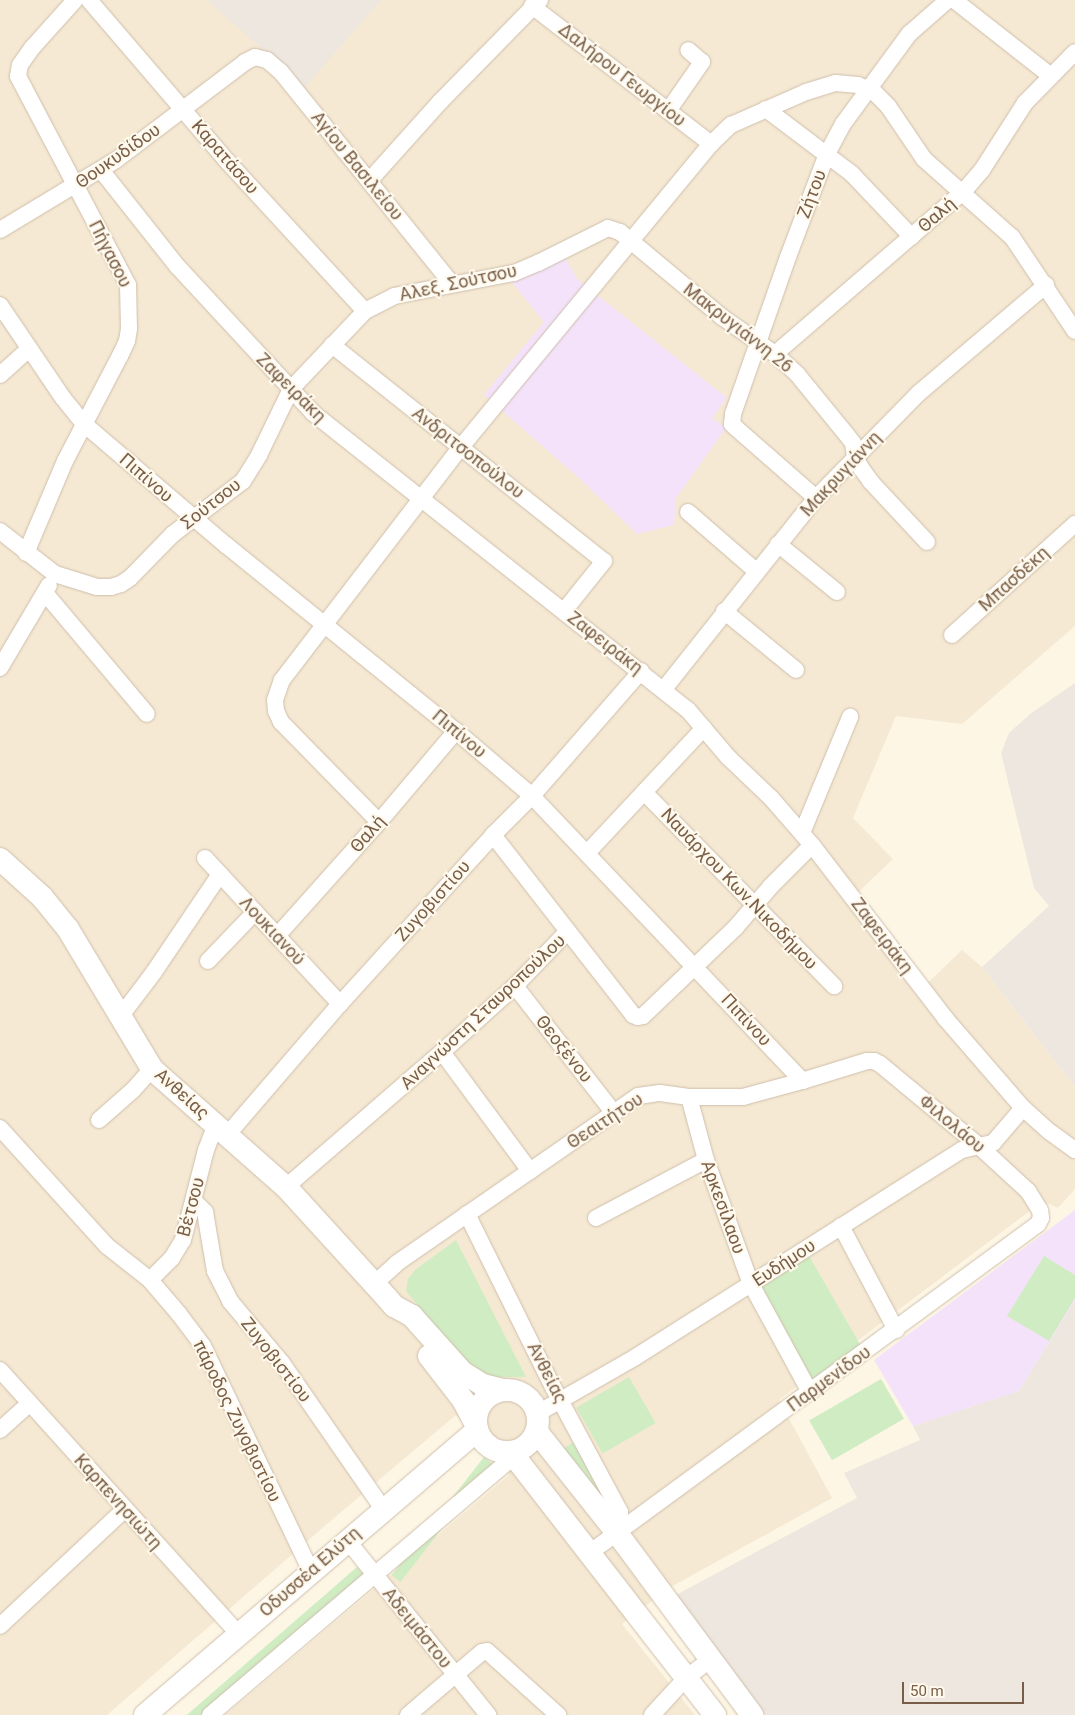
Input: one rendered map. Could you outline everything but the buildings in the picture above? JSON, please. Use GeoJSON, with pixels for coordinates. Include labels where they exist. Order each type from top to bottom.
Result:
{"type":"FeatureCollection","features":[{"type":"Feature","properties":{"kind":"main road","name":"Ανθείας"},"geometry":{"type":"LineString","coordinates":[[0,859],[42,898],[68,929],[99,977],[120,1017],[152,1068],[286,1186],[394,1306],[402,1322],[463,1400],[477,1427]]}},
{"type":"Feature","properties":{"kind":"main road","name":"Ανθείας"},"geometry":{"type":"LineString","coordinates":[[394,1306],[412,1316],[462,1372],[483,1385],[503,1390]]}},
{"type":"Feature","properties":{"kind":"main road"},"geometry":{"type":"LineString","coordinates":[[537,1422],[525,1448],[513,1454],[504,1453],[488,1446],[477,1427],[476,1415],[484,1400],[503,1390],[522,1394],[534,1405],[537,1422],[752,1715]]}},
{"type":"Feature","properties":{"kind":"main road","name":"Οδυσσέα Ελύτη"},"geometry":{"type":"LineString","coordinates":[[154,1712],[238,1633],[477,1427]]}},
{"type":"Feature","properties":{"kind":"main road"},"geometry":{"type":"LineString","coordinates":[[513,1454],[588,1554],[716,1715]]}},
{"type":"Feature","properties":{"kind":"street","name":"Πήγασου"},"geometry":{"type":"LineString","coordinates":[[26,553],[83,423],[127,341],[130,296],[128,285],[74,187],[18,76],[20,65],[32,48],[75,0]]}},
{"type":"Feature","properties":{"kind":"street","name":"Καρατάσου"},"geometry":{"type":"LineString","coordinates":[[89,0],[183,110],[365,311]]}},
{"type":"Feature","properties":{"kind":"street","name":"Ζήτου"},"geometry":{"type":"LineString","coordinates":[[816,498],[736,428],[732,420],[827,154],[843,124],[909,34],[948,0]]}},
{"type":"Feature","properties":{"kind":"street"},"geometry":{"type":"LineString","coordinates":[[954,0],[1051,76]]}},
{"type":"Feature","properties":{"kind":"street"},"geometry":{"type":"LineString","coordinates":[[370,180],[440,102],[536,3]]}},
{"type":"Feature","properties":{"kind":"street","name":"Δαλήρου Γεωργίου"},"geometry":{"type":"LineString","coordinates":[[536,3],[711,144]]}},
{"type":"Feature","properties":{"kind":"street"},"geometry":{"type":"LineString","coordinates":[[668,111],[702,62],[688,50]]}},
{"type":"Feature","properties":{"kind":"street","name":"Θαλή"},"geometry":{"type":"LineString","coordinates":[[775,354],[964,192],[982,170],[1025,103],[1075,52]]}},
{"type":"Feature","properties":{"kind":"street","name":"Θουκυδίδου"},"geometry":{"type":"LineString","coordinates":[[0,230],[101,170],[245,62],[255,57]]}},
{"type":"Feature","properties":{"kind":"street","name":"Αγίου Βασιλείου"},"geometry":{"type":"LineString","coordinates":[[255,57],[267,60],[281,72],[452,284]]}},
{"type":"Feature","properties":{"kind":"street"},"geometry":{"type":"LineString","coordinates":[[379,822],[285,728],[276,711],[276,700],[282,680],[460,447],[711,144],[731,125],[806,92],[836,83],[850,83],[868,89],[888,106],[924,159],[964,192],[1012,237],[1046,285],[1075,331]]}},
{"type":"Feature","properties":{"kind":"street"},"geometry":{"type":"LineString","coordinates":[[766,109],[851,173],[912,237]]}},
{"type":"Feature","properties":{"kind":"street","name":"Ζαφειράκη"},"geometry":{"type":"LineString","coordinates":[[101,170],[165,252],[313,413],[664,689],[688,710],[728,757],[807,839],[945,1018],[1023,1108],[1075,1150]]}},
{"type":"Feature","properties":{"kind":"street","name":"Αλεξ. Σούτσου"},"geometry":{"type":"LineString","coordinates":[[365,311],[394,296],[514,273],[538,263],[604,229],[616,229],[630,241]]}},
{"type":"Feature","properties":{"kind":"street","name":"Μακρυγιάννη 26"},"geometry":{"type":"LineString","coordinates":[[630,241],[722,317],[775,354],[797,374],[852,442],[855,457],[871,482],[927,542]]}},
{"type":"Feature","properties":{"kind":"street","name":"Μακρυγιάννη"},"geometry":{"type":"LineString","coordinates":[[664,689],[724,611],[816,498],[924,389],[1046,285]]}},
{"type":"Feature","properties":{"kind":"street","name":"Πιπίνου"},"geometry":{"type":"LineString","coordinates":[[0,305],[63,398],[83,423],[193,518],[456,731],[532,796],[696,966],[802,1082]]}},
{"type":"Feature","properties":{"kind":"street","name":"Σούτσου"},"geometry":{"type":"LineString","coordinates":[[0,531],[55,574],[97,587],[111,587],[121,584],[130,578],[160,545],[243,481],[259,455],[291,389],[365,311]]}},
{"type":"Feature","properties":{"kind":"street","name":"Ανδριτσοπούλου"},"geometry":{"type":"LineString","coordinates":[[332,344],[604,560],[564,611]]}},
{"type":"Feature","properties":{"kind":"street"},"geometry":{"type":"LineString","coordinates":[[0,375],[29,349]]}},
{"type":"Feature","properties":{"kind":"street"},"geometry":{"type":"LineString","coordinates":[[688,512],[756,571]]}},
{"type":"Feature","properties":{"kind":"street","name":"Μπασδέκη"},"geometry":{"type":"LineString","coordinates":[[952,635],[1075,524]]}},
{"type":"Feature","properties":{"kind":"street"},"geometry":{"type":"LineString","coordinates":[[778,544],[837,592]]}},
{"type":"Feature","properties":{"kind":"street"},"geometry":{"type":"LineString","coordinates":[[0,668],[55,574]]}},
{"type":"Feature","properties":{"kind":"street"},"geometry":{"type":"LineString","coordinates":[[45,593],[146,714]]}},
{"type":"Feature","properties":{"kind":"street"},"geometry":{"type":"LineString","coordinates":[[724,611],[796,670]]}},
{"type":"Feature","properties":{"kind":"street","name":"Ζυγοβιστίου"},"geometry":{"type":"LineString","coordinates":[[222,1129],[340,1004],[493,835],[532,796],[641,671]]}},
{"type":"Feature","properties":{"kind":"street"},"geometry":{"type":"LineString","coordinates":[[807,839],[850,717]]}},
{"type":"Feature","properties":{"kind":"street"},"geometry":{"type":"LineString","coordinates":[[587,853],[704,728]]}},
{"type":"Feature","properties":{"kind":"street","name":"Θαλή"},"geometry":{"type":"LineString","coordinates":[[277,936],[379,822],[456,731]]}},
{"type":"Feature","properties":{"kind":"street","name":"Ναυάρχου Κων.Νικοδήμου"},"geometry":{"type":"LineString","coordinates":[[644,792],[834,986]]}},
{"type":"Feature","properties":{"kind":"street"},"geometry":{"type":"LineString","coordinates":[[493,835],[568,931]]}},
{"type":"Feature","properties":{"kind":"street","name":"Αναγνώστη Σταυροπούλου"},"geometry":{"type":"LineString","coordinates":[[286,1186],[442,1052],[515,986],[568,931],[633,1015],[643,1016],[696,966],[754,906],[807,839]]}},
{"type":"Feature","properties":{"kind":"street","name":"Λουκιανού"},"geometry":{"type":"LineString","coordinates":[[205,858],[340,1004]]}},
{"type":"Feature","properties":{"kind":"street"},"geometry":{"type":"LineString","coordinates":[[120,1017],[154,972],[220,874]]}},
{"type":"Feature","properties":{"kind":"street"},"geometry":{"type":"LineString","coordinates":[[208,961],[255,912]]}},
{"type":"Feature","properties":{"kind":"street","name":"Θεοξένου"},"geometry":{"type":"LineString","coordinates":[[515,986],[614,1112]]}},
{"type":"Feature","properties":{"kind":"street"},"geometry":{"type":"LineString","coordinates":[[442,1052],[530,1171]]}},
{"type":"Feature","properties":{"kind":"street","name":"Θεαιτήτου"},"geometry":{"type":"LineString","coordinates":[[374,1284],[397,1262],[638,1096],[649,1093],[689,1097],[743,1097],[874,1061]]}},
{"type":"Feature","properties":{"kind":"street","name":"Φιλολάου"},"geometry":{"type":"LineString","coordinates":[[874,1061],[979,1146],[1028,1191]]}},
{"type":"Feature","properties":{"kind":"street"},"geometry":{"type":"LineString","coordinates":[[99,1120],[133,1090],[152,1068]]}},
{"type":"Feature","properties":{"kind":"street","name":"Αρκεσίλαου"},"geometry":{"type":"LineString","coordinates":[[689,1097],[706,1160],[752,1284],[810,1392]]}},
{"type":"Feature","properties":{"kind":"street","name":"Ευδήμου"},"geometry":{"type":"LineString","coordinates":[[537,1422],[561,1401],[752,1284],[962,1150],[993,1143],[1023,1108]]}},
{"type":"Feature","properties":{"kind":"street","name":"πάροδος Ζυγοβιστίου"},"geometry":{"type":"LineString","coordinates":[[0,1128],[107,1246],[150,1280],[203,1346],[311,1571]]}},
{"type":"Feature","properties":{"kind":"street","name":"Βέτσου"},"geometry":{"type":"LineString","coordinates":[[150,1280],[178,1250],[185,1234],[206,1150],[222,1129]]}},
{"type":"Feature","properties":{"kind":"street"},"geometry":{"type":"LineString","coordinates":[[596,1218],[706,1160]]}},
{"type":"Feature","properties":{"kind":"street","name":"Παρμενίδου"},"geometry":{"type":"LineString","coordinates":[[588,1554],[896,1330],[1038,1224],[1041,1218],[1040,1210],[1028,1191]]}},
{"type":"Feature","properties":{"kind":"street","name":"Ζυγοβιστίου"},"geometry":{"type":"LineString","coordinates":[[194,1201],[205,1212],[215,1271],[227,1296],[286,1369],[383,1509]]}},
{"type":"Feature","properties":{"kind":"street","name":"Ανθείας"},"geometry":{"type":"LineString","coordinates":[[467,1214],[561,1401],[620,1512],[617,1533]]}},
{"type":"Feature","properties":{"kind":"street"},"geometry":{"type":"LineString","coordinates":[[841,1226],[896,1330]]}},
{"type":"Feature","properties":{"kind":"street","name":"Καρπενησιώτη"},"geometry":{"type":"LineString","coordinates":[[0,1370],[124,1510],[238,1633]]}},
{"type":"Feature","properties":{"kind":"street"},"geometry":{"type":"LineString","coordinates":[[0,1430],[30,1403]]}},
{"type":"Feature","properties":{"kind":"street"},"geometry":{"type":"LineString","coordinates":[[210,1715],[376,1576],[513,1454]]}},
{"type":"Feature","properties":{"kind":"street"},"geometry":{"type":"LineString","coordinates":[[0,1626],[124,1510]]}},
{"type":"Feature","properties":{"kind":"street","name":"Αδειμάστου"},"geometry":{"type":"LineString","coordinates":[[347,1540],[488,1715]]}},
{"type":"Feature","properties":{"kind":"street"},"geometry":{"type":"LineString","coordinates":[[408,1715],[482,1652],[492,1654],[558,1715]]}},
{"type":"Feature","properties":{"kind":"street"},"geometry":{"type":"LineString","coordinates":[[652,1715],[686,1678],[710,1660]]}},
{"type":"Feature","properties":{"kind":"shaded area"},"geometry":{"type":"Polygon","coordinates":[[[0,0],[1075,0],[1075,626],[962,724],[896,716],[853,818],[893,859],[848,902],[916,994],[962,950],[982,967],[1075,1087],[1075,1189],[1058,1208],[1043,1201],[779,1400],[832,1498],[669,1588],[622,1624],[695,1715],[225,1715],[509,1475],[456,1415],[107,1715],[0,1715],[0,0]]]}},
{"type":"Feature","properties":{"kind":"shaded area"},"geometry":{"type":"Polygon","coordinates":[[[207,0],[381,0],[305,87],[207,0]]]}},
{"type":"Feature","properties":{"kind":"shaded area"},"geometry":{"type":"Polygon","coordinates":[[[565,257],[577,279],[727,398],[712,418],[726,428],[676,498],[674,525],[637,534],[579,478],[484,395],[544,322],[511,281],[565,257]]]}},
{"type":"Feature","properties":{"kind":"shaded area"},"geometry":{"type":"Polygon","coordinates":[[[1075,683],[1075,1087],[982,967],[1049,906],[1034,888],[1001,753],[1009,733],[1030,714],[1075,683]]]}},
{"type":"Feature","properties":{"kind":"shaded area"},"geometry":{"type":"Polygon","coordinates":[[[1075,1210],[1075,1300],[1019,1391],[913,1426],[874,1360],[1075,1210]]]}},
{"type":"Feature","properties":{"kind":"shaded area"},"geometry":{"type":"Polygon","coordinates":[[[1075,1300],[1075,1715],[765,1715],[674,1596],[857,1498],[844,1473],[920,1440],[913,1426],[1019,1391],[1075,1300]]]}},
{"type":"Feature","properties":{"kind":"green space"},"geometry":{"type":"Polygon","coordinates":[[[456,1240],[526,1377],[491,1377],[469,1368],[406,1291],[408,1279],[415,1270],[456,1240]]]}},
{"type":"Feature","properties":{"kind":"green space"},"geometry":{"type":"Polygon","coordinates":[[[805,1249],[865,1353],[810,1385],[750,1281],[805,1249]]]}},
{"type":"Feature","properties":{"kind":"green space"},"geometry":{"type":"Polygon","coordinates":[[[1044,1256],[1075,1275],[1075,1298],[1049,1341],[1007,1316],[1044,1256]]]}},
{"type":"Feature","properties":{"kind":"green space"},"geometry":{"type":"Polygon","coordinates":[[[629,1377],[656,1423],[603,1453],[576,1408],[629,1377]]]}},
{"type":"Feature","properties":{"kind":"green space"},"geometry":{"type":"Polygon","coordinates":[[[881,1379],[904,1419],[832,1460],[809,1420],[881,1379]]]}},
{"type":"Feature","properties":{"kind":"green space"},"geometry":{"type":"Polygon","coordinates":[[[574,1442],[610,1509],[563,1449],[574,1442]]]}},
{"type":"Feature","properties":{"kind":"green space"},"geometry":{"type":"Polygon","coordinates":[[[484,1457],[493,1464],[400,1582],[392,1575],[484,1457]]]}},
{"type":"Feature","properties":{"kind":"green space"},"geometry":{"type":"Polygon","coordinates":[[[357,1567],[364,1575],[204,1715],[187,1715],[357,1567]]]}}]}
